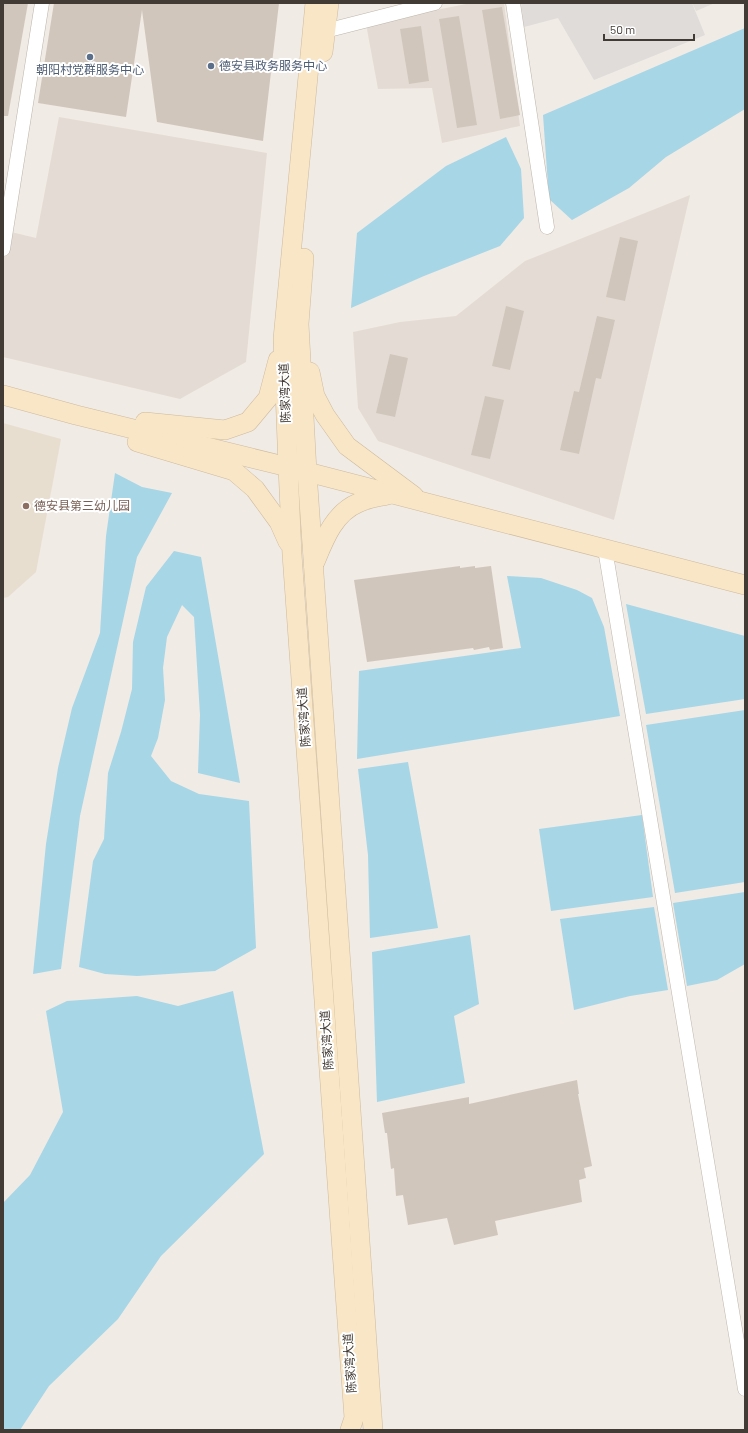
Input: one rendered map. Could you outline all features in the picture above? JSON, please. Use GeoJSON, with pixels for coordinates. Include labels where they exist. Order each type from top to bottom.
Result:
{"type":"FeatureCollection","features":[{"type":"Feature","properties":{"kind":"main road","name":"陈家湾大道"},"geometry":{"type":"LineString","coordinates":[[315,3],[283,339],[292,554],[354,1418],[350,1430]]}},
{"type":"Feature","properties":{"kind":"main road","name":"陈家湾大道"},"geometry":{"type":"LineString","coordinates":[[328,3],[310,166],[299,324],[313,565],[373,1430]]}},
{"type":"Feature","properties":{"kind":"main road"},"geometry":{"type":"LineString","coordinates":[[299,324],[315,396],[325,415],[347,446],[422,502]]}},
{"type":"Feature","properties":{"kind":"main road"},"geometry":{"type":"LineString","coordinates":[[76,415],[225,430],[248,422],[268,398],[283,339]]}},
{"type":"Feature","properties":{"kind":"main road"},"geometry":{"type":"LineString","coordinates":[[3,395],[76,415],[288,467],[745,585]]}},
{"type":"Feature","properties":{"kind":"main road"},"geometry":{"type":"LineString","coordinates":[[76,415],[125,439],[234,471],[256,489],[279,522],[292,554]]}},
{"type":"Feature","properties":{"kind":"main road"},"geometry":{"type":"LineString","coordinates":[[313,565],[328,531],[342,514],[357,503],[392,494]]}},
{"type":"Feature","properties":{"kind":"street"},"geometry":{"type":"LineString","coordinates":[[3,249],[42,3]]}},
{"type":"Feature","properties":{"kind":"street"},"geometry":{"type":"LineString","coordinates":[[325,31],[435,3]]}},
{"type":"Feature","properties":{"kind":"street"},"geometry":{"type":"LineString","coordinates":[[513,3],[547,227]]}},
{"type":"Feature","properties":{"kind":"street"},"geometry":{"type":"LineString","coordinates":[[605,549],[745,1389]]}},
{"type":"Feature","properties":{"kind":"shaded area"},"geometry":{"type":"Polygon","coordinates":[[[471,3],[504,3],[520,126],[442,143],[432,88],[378,89],[366,24],[471,3]]]}},
{"type":"Feature","properties":{"kind":"shaded area"},"geometry":{"type":"Polygon","coordinates":[[[521,3],[692,3],[705,35],[594,80],[558,18],[524,27],[521,3]]]}},
{"type":"Feature","properties":{"kind":"shaded area"},"geometry":{"type":"Polygon","coordinates":[[[692,3],[715,3],[696,11],[692,3]]]}},
{"type":"Feature","properties":{"kind":"shaded area"},"geometry":{"type":"Polygon","coordinates":[[[59,117],[267,153],[246,362],[180,399],[3,357],[3,230],[36,238],[59,117]]]}},
{"type":"Feature","properties":{"kind":"shaded area"},"geometry":{"type":"Polygon","coordinates":[[[690,195],[614,520],[378,441],[358,408],[353,332],[400,322],[456,316],[525,261],[690,195]]]}},
{"type":"Feature","properties":{"kind":"shaded area","name":"德安县第三幼儿园"},"geometry":{"type":"Polygon","coordinates":[[[3,423],[61,439],[36,572],[8,597],[3,598],[3,423]]]}},
{"type":"Feature","properties":{"kind":"water"},"geometry":{"type":"Polygon","coordinates":[[[745,28],[745,109],[666,157],[629,188],[572,220],[549,199],[543,115],[745,28]]]}},
{"type":"Feature","properties":{"kind":"water"},"geometry":{"type":"Polygon","coordinates":[[[506,137],[521,169],[524,218],[500,246],[424,276],[351,308],[357,233],[446,166],[506,137]]]}},
{"type":"Feature","properties":{"kind":"water"},"geometry":{"type":"Polygon","coordinates":[[[115,473],[142,487],[172,493],[137,557],[80,816],[61,969],[33,974],[46,844],[58,768],[72,708],[100,633],[106,536],[115,473]]]}},
{"type":"Feature","properties":{"kind":"water"},"geometry":{"type":"Polygon","coordinates":[[[174,551],[201,557],[240,783],[198,773],[200,715],[194,617],[182,605],[167,637],[163,668],[165,700],[158,738],[151,756],[171,781],[199,794],[249,801],[256,948],[215,971],[137,976],[105,974],[79,967],[93,861],[104,839],[108,773],[121,732],[132,689],[133,642],[146,587],[174,551]]]}},
{"type":"Feature","properties":{"kind":"water"},"geometry":{"type":"Polygon","coordinates":[[[507,576],[541,578],[577,590],[592,598],[604,627],[620,716],[357,759],[359,671],[521,648],[507,576]]]}},
{"type":"Feature","properties":{"kind":"water"},"geometry":{"type":"Polygon","coordinates":[[[626,604],[745,636],[745,699],[646,714],[626,604]]]}},
{"type":"Feature","properties":{"kind":"water"},"geometry":{"type":"Polygon","coordinates":[[[745,710],[745,882],[675,893],[646,725],[745,710]]]}},
{"type":"Feature","properties":{"kind":"water"},"geometry":{"type":"Polygon","coordinates":[[[408,762],[438,928],[370,938],[368,855],[358,769],[408,762]]]}},
{"type":"Feature","properties":{"kind":"water"},"geometry":{"type":"Polygon","coordinates":[[[642,815],[653,897],[551,911],[539,829],[642,815]]]}},
{"type":"Feature","properties":{"kind":"water"},"geometry":{"type":"Polygon","coordinates":[[[745,892],[745,964],[717,980],[687,986],[673,903],[745,892]]]}},
{"type":"Feature","properties":{"kind":"water"},"geometry":{"type":"Polygon","coordinates":[[[654,907],[668,990],[630,996],[574,1010],[560,919],[654,907]]]}},
{"type":"Feature","properties":{"kind":"water"},"geometry":{"type":"Polygon","coordinates":[[[470,935],[479,1004],[454,1016],[465,1083],[377,1102],[372,952],[470,935]]]}},
{"type":"Feature","properties":{"kind":"water"},"geometry":{"type":"Polygon","coordinates":[[[233,991],[264,1154],[161,1256],[118,1319],[49,1386],[20,1430],[3,1430],[3,1203],[30,1175],[63,1112],[46,1011],[67,1001],[137,996],[178,1006],[233,991]]]}},
{"type":"Feature","properties":{"kind":"building"},"geometry":{"type":"Polygon","coordinates":[[[3,3],[28,3],[8,116],[3,116],[3,3]]]}},
{"type":"Feature","properties":{"kind":"building","name":"德安县政务服务中心"},"geometry":{"type":"Polygon","coordinates":[[[54,3],[279,3],[263,141],[157,122],[142,10],[126,117],[38,103],[54,3]]]}},
{"type":"Feature","properties":{"kind":"building"},"geometry":{"type":"Polygon","coordinates":[[[502,7],[520,115],[500,119],[482,10],[502,7]]]}},
{"type":"Feature","properties":{"kind":"building"},"geometry":{"type":"Polygon","coordinates":[[[459,16],[477,125],[457,128],[439,19],[459,16]]]}},
{"type":"Feature","properties":{"kind":"building"},"geometry":{"type":"Polygon","coordinates":[[[421,26],[429,81],[409,84],[400,29],[421,26]]]}},
{"type":"Feature","properties":{"kind":"building"},"geometry":{"type":"Polygon","coordinates":[[[620,237],[638,241],[625,301],[606,297],[620,237]]]}},
{"type":"Feature","properties":{"kind":"building"},"geometry":{"type":"Polygon","coordinates":[[[506,306],[524,311],[510,370],[492,366],[506,306]]]}},
{"type":"Feature","properties":{"kind":"building"},"geometry":{"type":"Polygon","coordinates":[[[597,316],[615,320],[601,379],[596,378],[579,454],[560,450],[574,391],[579,392],[597,316]]]}},
{"type":"Feature","properties":{"kind":"building"},"geometry":{"type":"Polygon","coordinates":[[[390,354],[408,358],[395,417],[376,413],[390,354]]]}},
{"type":"Feature","properties":{"kind":"building"},"geometry":{"type":"Polygon","coordinates":[[[485,396],[504,400],[490,459],[471,455],[485,396]]]}},
{"type":"Feature","properties":{"kind":"building"},"geometry":{"type":"Polygon","coordinates":[[[460,566],[460,568],[475,566],[475,568],[491,566],[503,648],[490,650],[489,647],[474,650],[473,648],[367,662],[354,580],[460,566]]]}},
{"type":"Feature","properties":{"kind":"building"},"geometry":{"type":"Polygon","coordinates":[[[577,1080],[578,1094],[592,1166],[584,1168],[586,1178],[579,1180],[582,1202],[495,1221],[498,1235],[454,1245],[447,1218],[408,1225],[403,1195],[396,1196],[394,1168],[391,1169],[387,1133],[385,1133],[382,1113],[469,1097],[469,1104],[577,1080]]]}},
{"type":"Feature","properties":{"kind":"place","name":"朝阳村党群服务中心"},"geometry":{"type":"Point","coordinates":[90,57]}},
{"type":"Feature","properties":{"kind":"place","name":"德安县政务服务中心"},"geometry":{"type":"Point","coordinates":[211,66]}},
{"type":"Feature","properties":{"kind":"place","name":"德安县第三幼儿园"},"geometry":{"type":"Point","coordinates":[26,506]}}]}
